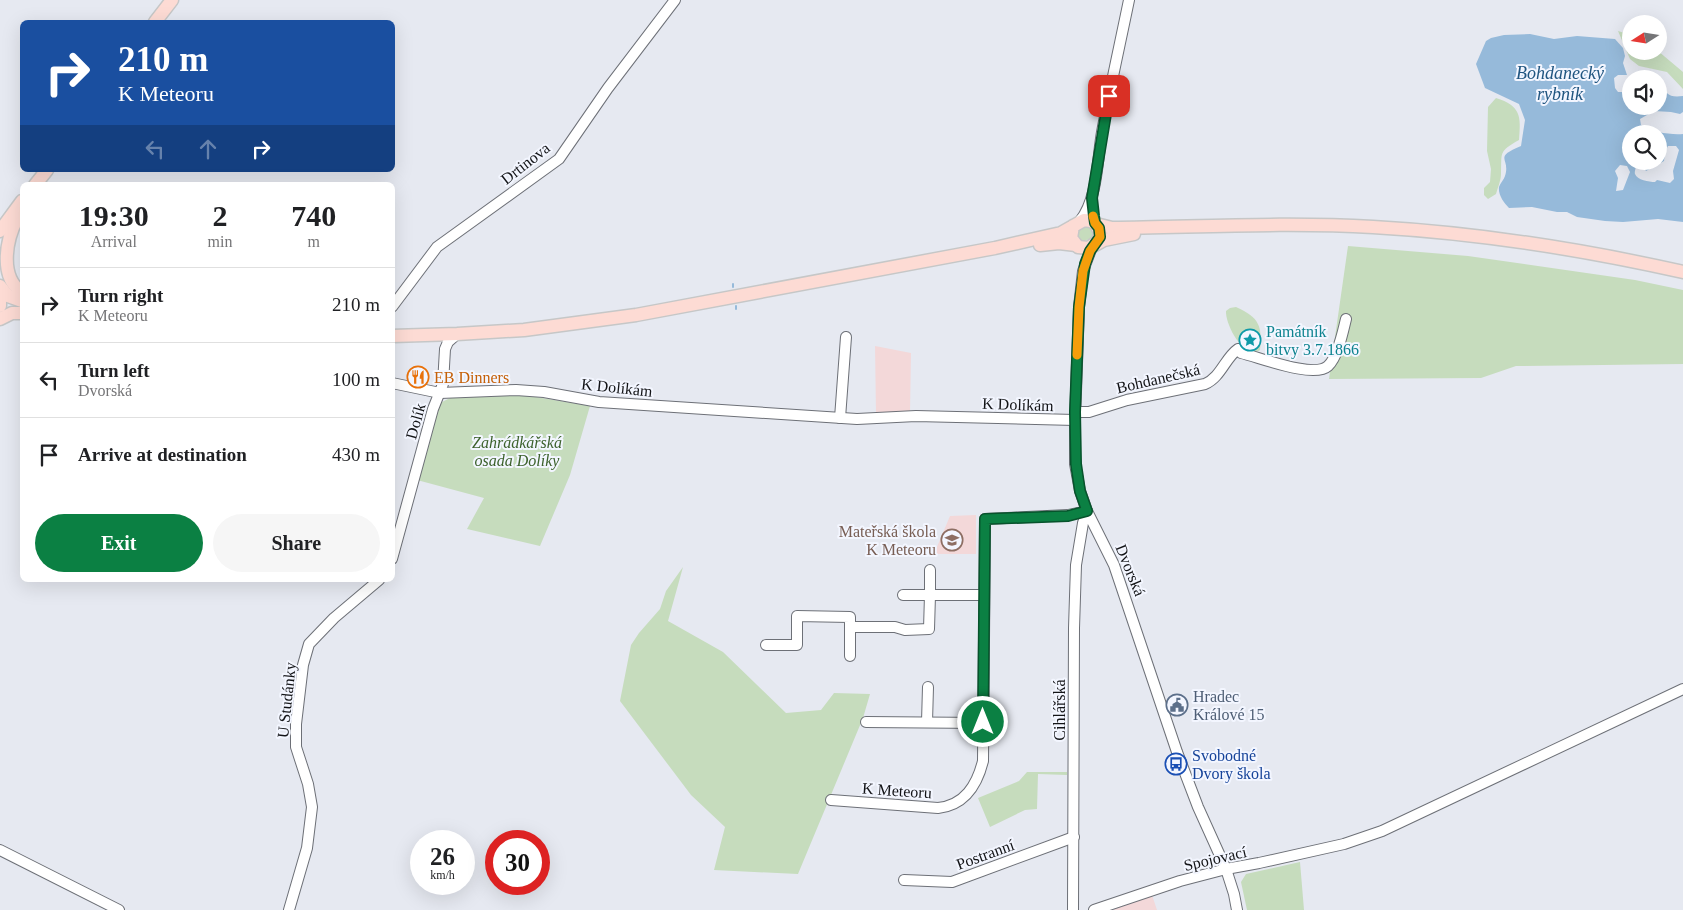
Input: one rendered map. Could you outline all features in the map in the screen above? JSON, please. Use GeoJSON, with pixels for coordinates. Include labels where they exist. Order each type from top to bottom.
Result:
{"type":"FeatureCollection","features":[{"type":"Feature","properties":{"kind":"main road"},"geometry":{"type":"LineString","coordinates":[[157,20],[172,0]]}},
{"type":"Feature","properties":{"kind":"main road"},"geometry":{"type":"LineString","coordinates":[[38,182],[46,172]]}},
{"type":"Feature","properties":{"kind":"main road"},"geometry":{"type":"LineString","coordinates":[[2,228],[20,204]]}},
{"type":"Feature","properties":{"kind":"main road"},"geometry":{"type":"LineString","coordinates":[[0,244],[20,214]]}},
{"type":"Feature","properties":{"kind":"main road"},"geometry":{"type":"LineString","coordinates":[[20,214],[6,242],[3,267],[8,281],[14,288],[20,291]]}},
{"type":"Feature","properties":{"kind":"main road"},"geometry":{"type":"LineString","coordinates":[[395,336],[457,334],[550,327],[627,316],[996,248],[1061,234],[1076,223],[1087,220],[1112,228],[1248,225],[1340,226],[1439,232],[1505,239],[1597,254],[1683,272]]}},
{"type":"Feature","properties":{"kind":"main road","name":"Dvorská"},"geometry":{"type":"LineString","coordinates":[[1076,223],[1071,238],[1077,246]]}},
{"type":"Feature","properties":{"kind":"main road","name":"Dvorská"},"geometry":{"type":"LineString","coordinates":[[1094,246],[1098,241],[1100,233],[1096,224]]}},
{"type":"Feature","properties":{"kind":"main road"},"geometry":{"type":"LineString","coordinates":[[996,248],[1059,243],[1086,249],[1115,237],[1179,227]]}},
{"type":"Feature","properties":{"kind":"main road"},"geometry":{"type":"LineString","coordinates":[[0,287],[8,296],[20,300]]}},
{"type":"Feature","properties":{"kind":"main road"},"geometry":{"type":"LineString","coordinates":[[0,287],[0,306]]}},
{"type":"Feature","properties":{"kind":"main road"},"geometry":{"type":"LineString","coordinates":[[0,319],[20,313]]}},
{"type":"Feature","properties":{"kind":"street","name":"Drtinova"},"geometry":{"type":"LineString","coordinates":[[395,303],[437,247],[559,159],[608,88],[675,0]]}},
{"type":"Feature","properties":{"kind":"street","name":"Dvorská"},"geometry":{"type":"LineString","coordinates":[[1076,223],[1089,207],[1092,198],[1102,133],[1129,0]]}},
{"type":"Feature","properties":{"kind":"street","name":"Dvorská"},"geometry":{"type":"LineString","coordinates":[[1092,198],[1096,224]]}},
{"type":"Feature","properties":{"kind":"street","name":"Dvorská"},"geometry":{"type":"LineString","coordinates":[[1077,246],[1083,271]]}},
{"type":"Feature","properties":{"kind":"street","name":"Dvorská"},"geometry":{"type":"LineString","coordinates":[[1094,246],[1083,271],[1079,307],[1075,416],[1076,469],[1080,491],[1087,511],[1114,565],[1177,752],[1198,807],[1226,869],[1237,910]]}},
{"type":"Feature","properties":{"kind":"street","name":"Bohdanečská"},"geometry":{"type":"LineString","coordinates":[[1075,416],[1118,402],[1205,384],[1216,376],[1238,349],[1241,353],[1288,366],[1312,370],[1324,369],[1329,366],[1334,357],[1342,337],[1346,318]]}},
{"type":"Feature","properties":{"kind":"street","name":"Dolík"},"geometry":{"type":"LineString","coordinates":[[395,548],[433,409],[444,380],[445,349],[450,339],[457,334]]}},
{"type":"Feature","properties":{"kind":"street"},"geometry":{"type":"LineString","coordinates":[[840,418],[846,337]]}},
{"type":"Feature","properties":{"kind":"street","name":"K Dolíkám"},"geometry":{"type":"LineString","coordinates":[[395,384],[440,393],[516,390],[544,392],[599,402],[857,419],[916,416],[1075,416]]}},
{"type":"Feature","properties":{"kind":"street","name":"K Meteoru"},"geometry":{"type":"LineString","coordinates":[[830,800],[944,807],[967,795],[979,776],[983,761],[985,519],[1068,516],[1087,511]]}},
{"type":"Feature","properties":{"kind":"street","name":"Cihlářská"},"geometry":{"type":"LineString","coordinates":[[1073,910],[1074,628],[1076,574],[1083,523],[1087,511]]}},
{"type":"Feature","properties":{"kind":"street"},"geometry":{"type":"LineString","coordinates":[[850,627],[895,627],[905,630],[929,630],[930,570]]}},
{"type":"Feature","properties":{"kind":"street","name":"U Studánky"},"geometry":{"type":"LineString","coordinates":[[289,910],[307,848],[312,807],[308,784],[296,747],[296,724],[303,665],[309,644],[334,618],[377,582]]}},
{"type":"Feature","properties":{"kind":"street"},"geometry":{"type":"LineString","coordinates":[[903,595],[984,595]]}},
{"type":"Feature","properties":{"kind":"street"},"geometry":{"type":"LineString","coordinates":[[766,644],[797,645],[794,613],[850,617],[850,656]]}},
{"type":"Feature","properties":{"kind":"street"},"geometry":{"type":"LineString","coordinates":[[928,687],[928,722]]}},
{"type":"Feature","properties":{"kind":"street","name":"Spojovací"},"geometry":{"type":"LineString","coordinates":[[1094,910],[1165,886],[1226,869],[1259,864],[1344,844],[1382,831],[1683,689]]}},
{"type":"Feature","properties":{"kind":"street"},"geometry":{"type":"LineString","coordinates":[[866,722],[983,722]]}},
{"type":"Feature","properties":{"kind":"street","name":"Postranní"},"geometry":{"type":"LineString","coordinates":[[904,880],[952,882],[1074,837]]}},
{"type":"Feature","properties":{"kind":"street"},"geometry":{"type":"LineString","coordinates":[[0,850],[119,910]]}},
{"type":"Feature","properties":{"kind":"shaded area"},"geometry":{"type":"Polygon","coordinates":[[[875,346],[911,353],[910,412],[876,413],[875,346]]]}},
{"type":"Feature","properties":{"kind":"shaded area"},"geometry":{"type":"Polygon","coordinates":[[[976,515],[976,554],[934,554],[950,516],[976,515]]]}},
{"type":"Feature","properties":{"kind":"shaded area"},"geometry":{"type":"Polygon","coordinates":[[[1152,895],[1157,910],[1114,910],[1114,908],[1152,895]]]}},
{"type":"Feature","properties":{"kind":"green space"},"geometry":{"type":"Polygon","coordinates":[[[1618,31],[1622,32],[1622,40],[1618,31]]]}},
{"type":"Feature","properties":{"kind":"green space"},"geometry":{"type":"Polygon","coordinates":[[[1668,59],[1683,72],[1683,89],[1667,70],[1639,66],[1631,60],[1668,59]]]}},
{"type":"Feature","properties":{"kind":"green space"},"geometry":{"type":"Polygon","coordinates":[[[1496,98],[1515,108],[1518,113],[1520,124],[1519,140],[1507,147],[1502,153],[1500,179],[1496,194],[1488,199],[1484,195],[1484,188],[1490,182],[1491,169],[1487,151],[1488,107],[1496,98]]]}},
{"type":"Feature","properties":{"kind":"green space"},"geometry":{"type":"Polygon","coordinates":[[[1083,224],[1093,228],[1094,239],[1078,241],[1077,230],[1083,224]]]}},
{"type":"Feature","properties":{"kind":"green space"},"geometry":{"type":"Polygon","coordinates":[[[1348,246],[1468,256],[1635,280],[1683,290],[1683,364],[1516,366],[1481,378],[1329,379],[1348,246]]]}},
{"type":"Feature","properties":{"kind":"green space"},"geometry":{"type":"Polygon","coordinates":[[[1236,307],[1250,315],[1258,324],[1260,329],[1260,350],[1254,352],[1248,350],[1242,346],[1232,332],[1226,311],[1236,307]]]}},
{"type":"Feature","properties":{"kind":"green space","name":"Zahrádkářská osada Dolíky"},"geometry":{"type":"Polygon","coordinates":[[[524,395],[590,406],[570,475],[540,546],[467,529],[484,498],[417,480],[438,404],[450,398],[524,395]]]}},
{"type":"Feature","properties":{"kind":"green space"},"geometry":{"type":"Polygon","coordinates":[[[683,567],[668,621],[723,652],[786,713],[821,710],[834,693],[870,694],[863,718],[798,874],[714,870],[725,827],[691,795],[620,701],[631,645],[660,609],[666,591],[683,567]]]}},
{"type":"Feature","properties":{"kind":"green space"},"geometry":{"type":"Polygon","coordinates":[[[1027,772],[1067,772],[1067,775],[1038,774],[1037,809],[1025,810],[990,827],[978,798],[1019,781],[1027,772]]]}},
{"type":"Feature","properties":{"kind":"green space"},"geometry":{"type":"Polygon","coordinates":[[[1300,862],[1304,910],[1247,910],[1241,882],[1246,874],[1300,862]]]}},
{"type":"Feature","properties":{"kind":"water","name":"Bohdanecký rybník"},"geometry":{"type":"Polygon","coordinates":[[[1530,34],[1554,39],[1577,36],[1615,39],[1622,47],[1622,60],[1624,60],[1625,70],[1622,70],[1622,75],[1614,78],[1615,88],[1618,92],[1622,92],[1622,115],[1647,115],[1640,119],[1641,125],[1622,125],[1622,165],[1615,171],[1618,178],[1616,191],[1623,190],[1630,172],[1629,170],[1636,170],[1636,176],[1647,181],[1655,182],[1657,180],[1670,183],[1674,179],[1673,171],[1679,150],[1676,146],[1668,146],[1667,148],[1667,133],[1683,134],[1683,222],[1658,219],[1623,222],[1605,221],[1577,217],[1567,212],[1532,207],[1509,208],[1500,196],[1499,190],[1506,170],[1504,159],[1507,153],[1521,146],[1525,120],[1519,104],[1485,88],[1476,64],[1486,41],[1504,35],[1530,34]]]}},
{"type":"Feature","properties":{"kind":"water","name":"Bohdanecký rybník"},"geometry":{"type":"Polygon","coordinates":[[[1667,93],[1671,96],[1683,96],[1683,112],[1680,114],[1667,112],[1667,93]]]}},
{"type":"Feature","properties":{"kind":"slow traffic"},"geometry":{"type":"LineString","coordinates":[[1077,355],[1083,271],[1090,251],[1100,237],[1099,228],[1093,216]]}},
{"type":"Feature","properties":{"kind":"place","name":"Památník bitvy 3.7.1866"},"geometry":{"type":"Point","coordinates":[1250,340]}},
{"type":"Feature","properties":{"kind":"place","name":"EB Dinners"},"geometry":{"type":"Point","coordinates":[418,377]}},
{"type":"Feature","properties":{"kind":"place","name":"Mateřská škola K Meteoru"},"geometry":{"type":"Point","coordinates":[952,540]}},
{"type":"Feature","properties":{"kind":"place","name":"Hradec Králové 15"},"geometry":{"type":"Point","coordinates":[1177,705]}},
{"type":"Feature","properties":{"kind":"place","name":"Svobodné Dvory škola"},"geometry":{"type":"Point","coordinates":[1176,764]}},
{"type":"Feature","properties":{"kind":"route"},"geometry":{"type":"LineString","coordinates":[[983,722],[985,519],[1068,516],[1087,511],[1080,491],[1076,464],[1075,412],[1079,307],[1085,264],[1092,247],[1100,237],[1099,228],[1095,223],[1092,198],[1109,96]]}}]}
